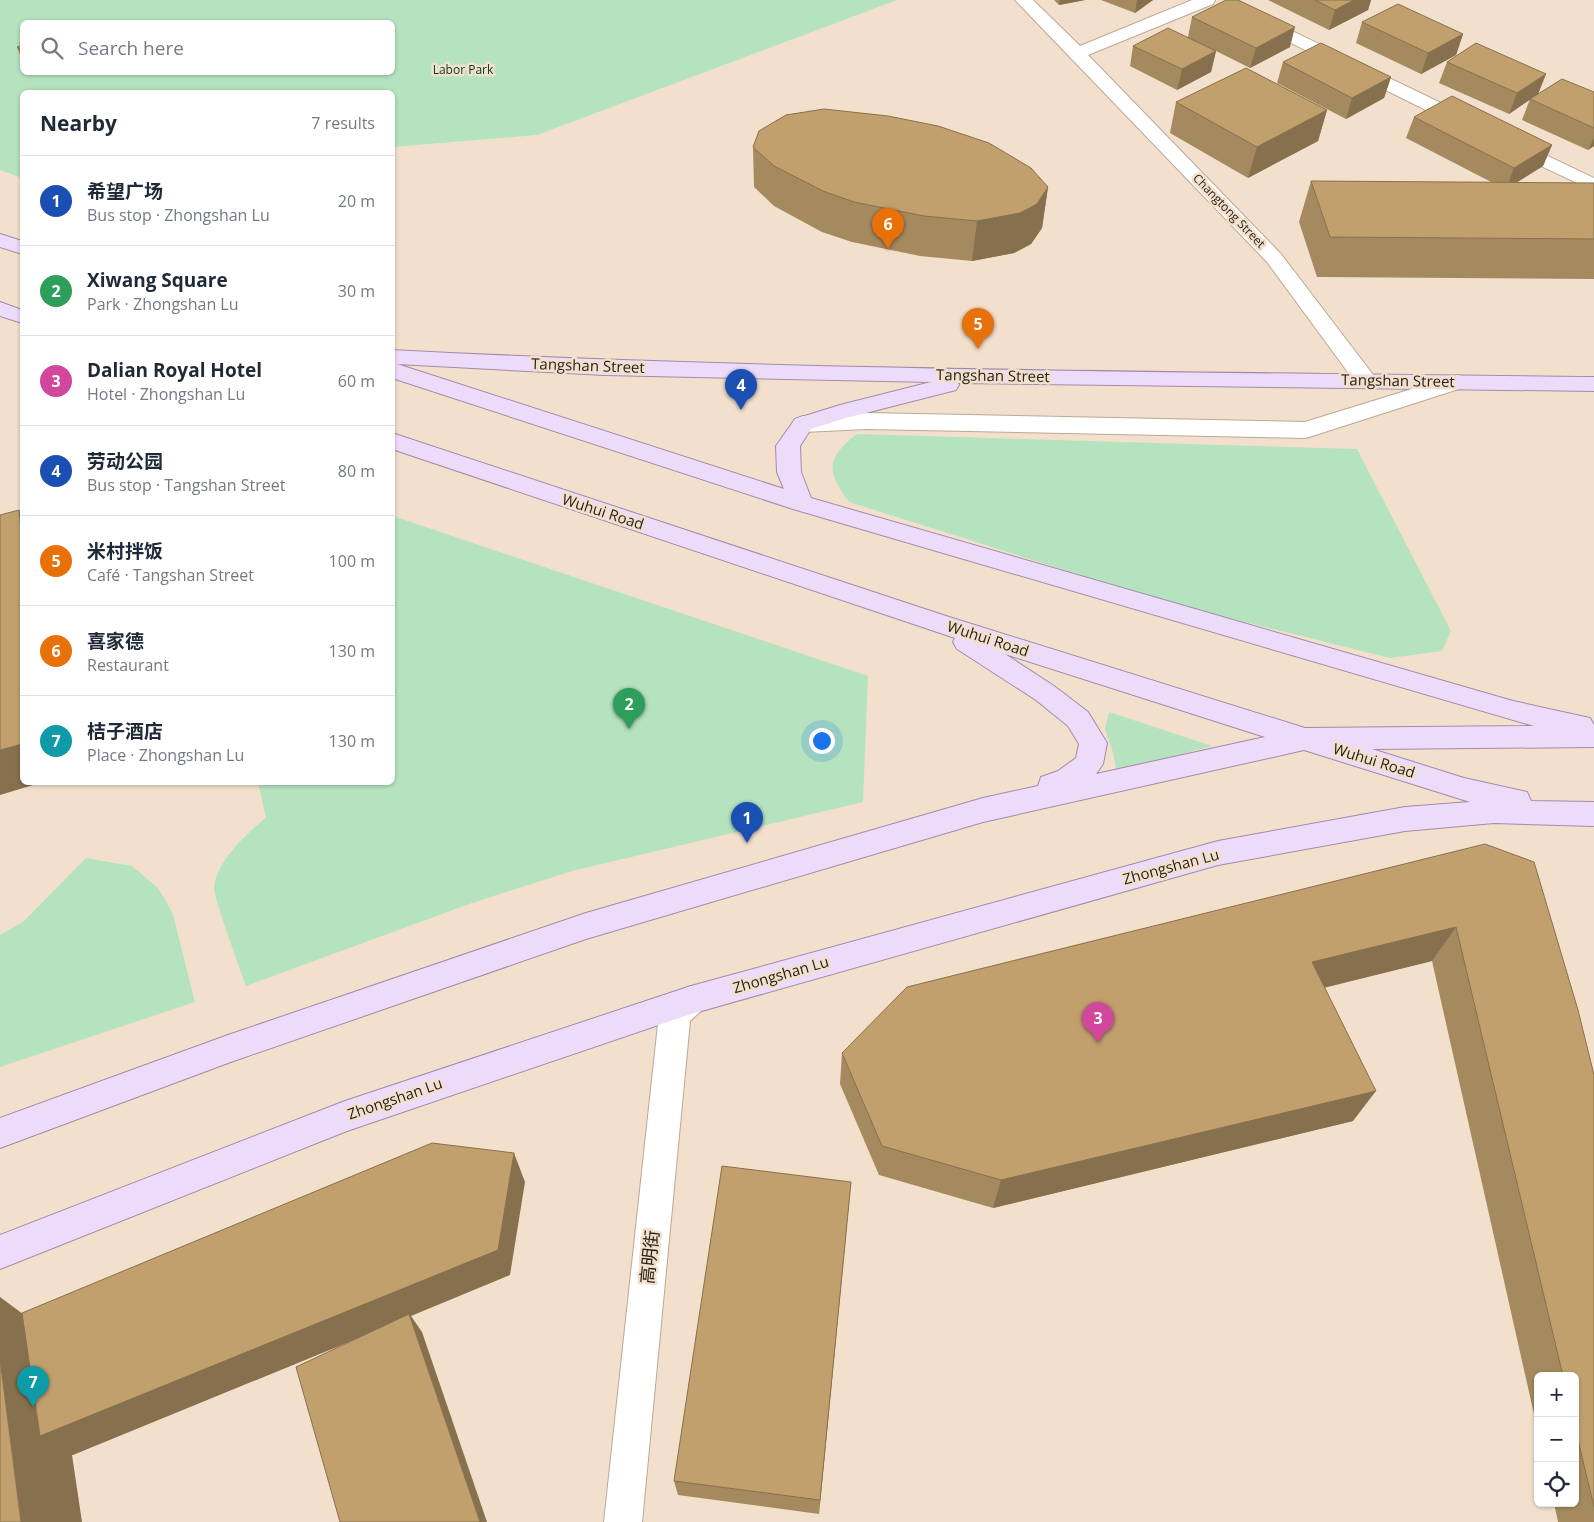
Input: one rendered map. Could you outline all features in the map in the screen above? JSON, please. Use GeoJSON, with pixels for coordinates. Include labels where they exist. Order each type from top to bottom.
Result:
{"type":"FeatureCollection","features":[{"type":"Feature","properties":{"kind":"main road"},"geometry":{"type":"LineString","coordinates":[[0,240],[20,247]]}},
{"type":"Feature","properties":{"kind":"main road"},"geometry":{"type":"LineString","coordinates":[[0,308],[20,308]]}},
{"type":"Feature","properties":{"kind":"main road"},"geometry":{"type":"LineString","coordinates":[[0,308],[20,316]]}},
{"type":"Feature","properties":{"kind":"main road","name":"Tangshan Street"},"geometry":{"type":"LineString","coordinates":[[395,357],[604,368],[981,376],[1594,384]]}},
{"type":"Feature","properties":{"kind":"main road"},"geometry":{"type":"LineString","coordinates":[[395,371],[801,503],[1514,711],[1594,728]]}},
{"type":"Feature","properties":{"kind":"main road"},"geometry":{"type":"LineString","coordinates":[[801,503],[789,472],[788,446],[804,424],[840,412],[981,376]]}},
{"type":"Feature","properties":{"kind":"main road","name":"Wuhui Road"},"geometry":{"type":"LineString","coordinates":[[395,442],[937,623],[1464,790],[1593,817]]}},
{"type":"Feature","properties":{"kind":"main road"},"geometry":{"type":"LineString","coordinates":[[0,1133],[228,1049],[586,926],[983,810],[1068,779],[1089,764],[1093,743],[1078,719],[1045,693],[937,623]]}},
{"type":"Feature","properties":{"kind":"main road"},"geometry":{"type":"LineString","coordinates":[[983,810],[1304,739],[1594,736]]}},
{"type":"Feature","properties":{"kind":"main road","name":"Zhongshan Lu"},"geometry":{"type":"LineString","coordinates":[[0,1252],[345,1116],[691,1000],[1218,853],[1405,819],[1494,811],[1593,817]]}},
{"type":"Feature","properties":{"kind":"street","name":"Changtong Street"},"geometry":{"type":"LineString","coordinates":[[1023,0],[1077,53],[1274,258],[1366,381]]}},
{"type":"Feature","properties":{"kind":"street"},"geometry":{"type":"LineString","coordinates":[[1077,53],[1208,0]]}},
{"type":"Feature","properties":{"kind":"street"},"geometry":{"type":"LineString","coordinates":[[1245,13],[1594,185]]}},
{"type":"Feature","properties":{"kind":"street"},"geometry":{"type":"LineString","coordinates":[[804,424],[867,422],[1306,430],[1457,382]]}},
{"type":"Feature","properties":{"kind":"street","name":"高明街"},"geometry":{"type":"LineString","coordinates":[[623,1522],[674,1015],[691,1000]]}},
{"type":"Feature","properties":{"kind":"green space","name":"Labor Park"},"geometry":{"type":"Polygon","coordinates":[[[0,0],[897,0],[537,135],[395,147],[395,90],[20,90],[20,177],[0,170],[0,0]]]}},
{"type":"Feature","properties":{"kind":"green space"},"geometry":{"type":"Polygon","coordinates":[[[857,434],[1357,449],[1451,631],[1442,651],[1390,658],[1169,603],[849,502],[836,482],[833,466],[839,450],[857,434]]]}},
{"type":"Feature","properties":{"kind":"green space"},"geometry":{"type":"Polygon","coordinates":[[[395,517],[868,676],[863,802],[572,871],[472,903],[246,986],[222,918],[214,887],[221,866],[227,857],[242,839],[266,817],[258,785],[395,785],[395,517]]]}},
{"type":"Feature","properties":{"kind":"green space"},"geometry":{"type":"Polygon","coordinates":[[[1109,712],[1212,746],[1117,771],[1105,730],[1109,712]]]}},
{"type":"Feature","properties":{"kind":"green space"},"geometry":{"type":"Polygon","coordinates":[[[86,858],[132,866],[158,888],[173,914],[195,1002],[0,1067],[0,935],[23,922],[86,858]]]}},
{"type":"Feature","properties":{"kind":"building"},"geometry":{"type":"Polygon","coordinates":[[[1226,0],[1238,0],[1295,27],[1256,48],[1192,17],[1226,0]]]}},
{"type":"Feature","properties":{"kind":"building"},"geometry":{"type":"Polygon","coordinates":[[[1315,0],[1354,0],[1335,10],[1315,0]]]}},
{"type":"Feature","properties":{"kind":"building"},"geometry":{"type":"Polygon","coordinates":[[[1398,4],[1463,34],[1428,53],[1362,22],[1398,4]]]}},
{"type":"Feature","properties":{"kind":"building"},"geometry":{"type":"Polygon","coordinates":[[[1168,28],[1216,51],[1182,69],[1133,46],[1168,28]]]}},
{"type":"Feature","properties":{"kind":"building"},"geometry":{"type":"Polygon","coordinates":[[[1321,43],[1391,77],[1352,98],[1283,62],[1321,43]]]}},
{"type":"Feature","properties":{"kind":"building"},"geometry":{"type":"Polygon","coordinates":[[[1476,43],[1546,74],[1517,93],[1447,62],[1476,43]]]}},
{"type":"Feature","properties":{"kind":"building"},"geometry":{"type":"Polygon","coordinates":[[[1246,68],[1327,110],[1257,147],[1176,102],[1246,68]]]}},
{"type":"Feature","properties":{"kind":"building"},"geometry":{"type":"Polygon","coordinates":[[[1562,79],[1594,92],[1594,128],[1530,99],[1562,79]]]}},
{"type":"Feature","properties":{"kind":"building"},"geometry":{"type":"Polygon","coordinates":[[[1452,96],[1552,145],[1514,168],[1414,117],[1452,96]]]}},
{"type":"Feature","properties":{"kind":"building"},"geometry":{"type":"Polygon","coordinates":[[[824,109],[888,116],[938,126],[989,143],[1031,168],[1048,187],[1037,204],[1020,213],[977,221],[924,216],[854,202],[823,191],[774,166],[753,147],[759,131],[786,115],[824,109]]]}},
{"type":"Feature","properties":{"kind":"building"},"geometry":{"type":"Polygon","coordinates":[[[1311,181],[1594,183],[1594,239],[1330,237],[1311,181]]]}},
{"type":"Feature","properties":{"kind":"building"},"geometry":{"type":"Polygon","coordinates":[[[19,510],[20,745],[0,750],[0,515],[19,510]]]}},
{"type":"Feature","properties":{"kind":"building"},"geometry":{"type":"Polygon","coordinates":[[[1485,844],[1534,862],[1578,1010],[1594,1075],[1594,1507],[1579,1445],[1579,1372],[1562,1372],[1456,927],[1312,962],[1376,1091],[1001,1180],[882,1146],[842,1053],[907,987],[1485,844]]]}},
{"type":"Feature","properties":{"kind":"building"},"geometry":{"type":"Polygon","coordinates":[[[432,1143],[514,1153],[498,1250],[40,1436],[22,1313],[432,1143]]]}},
{"type":"Feature","properties":{"kind":"building"},"geometry":{"type":"Polygon","coordinates":[[[722,1166],[851,1182],[820,1500],[674,1481],[722,1166]]]}},
{"type":"Feature","properties":{"kind":"building"},"geometry":{"type":"Polygon","coordinates":[[[409,1314],[480,1522],[340,1522],[296,1367],[409,1314]]]}},
{"type":"Feature","properties":{"kind":"building"},"geometry":{"type":"Polygon","coordinates":[[[0,1359],[21,1522],[0,1522],[0,1359]]]}},
{"type":"Feature","properties":{"kind":"place","name":"喜家德"},"geometry":{"type":"Point","coordinates":[888,249]}},
{"type":"Feature","properties":{"kind":"place","name":"米村拌饭"},"geometry":{"type":"Point","coordinates":[978,349]}},
{"type":"Feature","properties":{"kind":"place","name":"劳动公园"},"geometry":{"type":"Point","coordinates":[741,410]}},
{"type":"Feature","properties":{"kind":"place","name":"Xiwang Square"},"geometry":{"type":"Point","coordinates":[629,729]}},
{"type":"Feature","properties":{"kind":"place","name":"希望广场"},"geometry":{"type":"Point","coordinates":[747,843]}},
{"type":"Feature","properties":{"kind":"place","name":"Dalian Royal Hotel"},"geometry":{"type":"Point","coordinates":[1098,1043]}},
{"type":"Feature","properties":{"kind":"place","name":"桔子酒店"},"geometry":{"type":"Point","coordinates":[33,1407]}}]}
